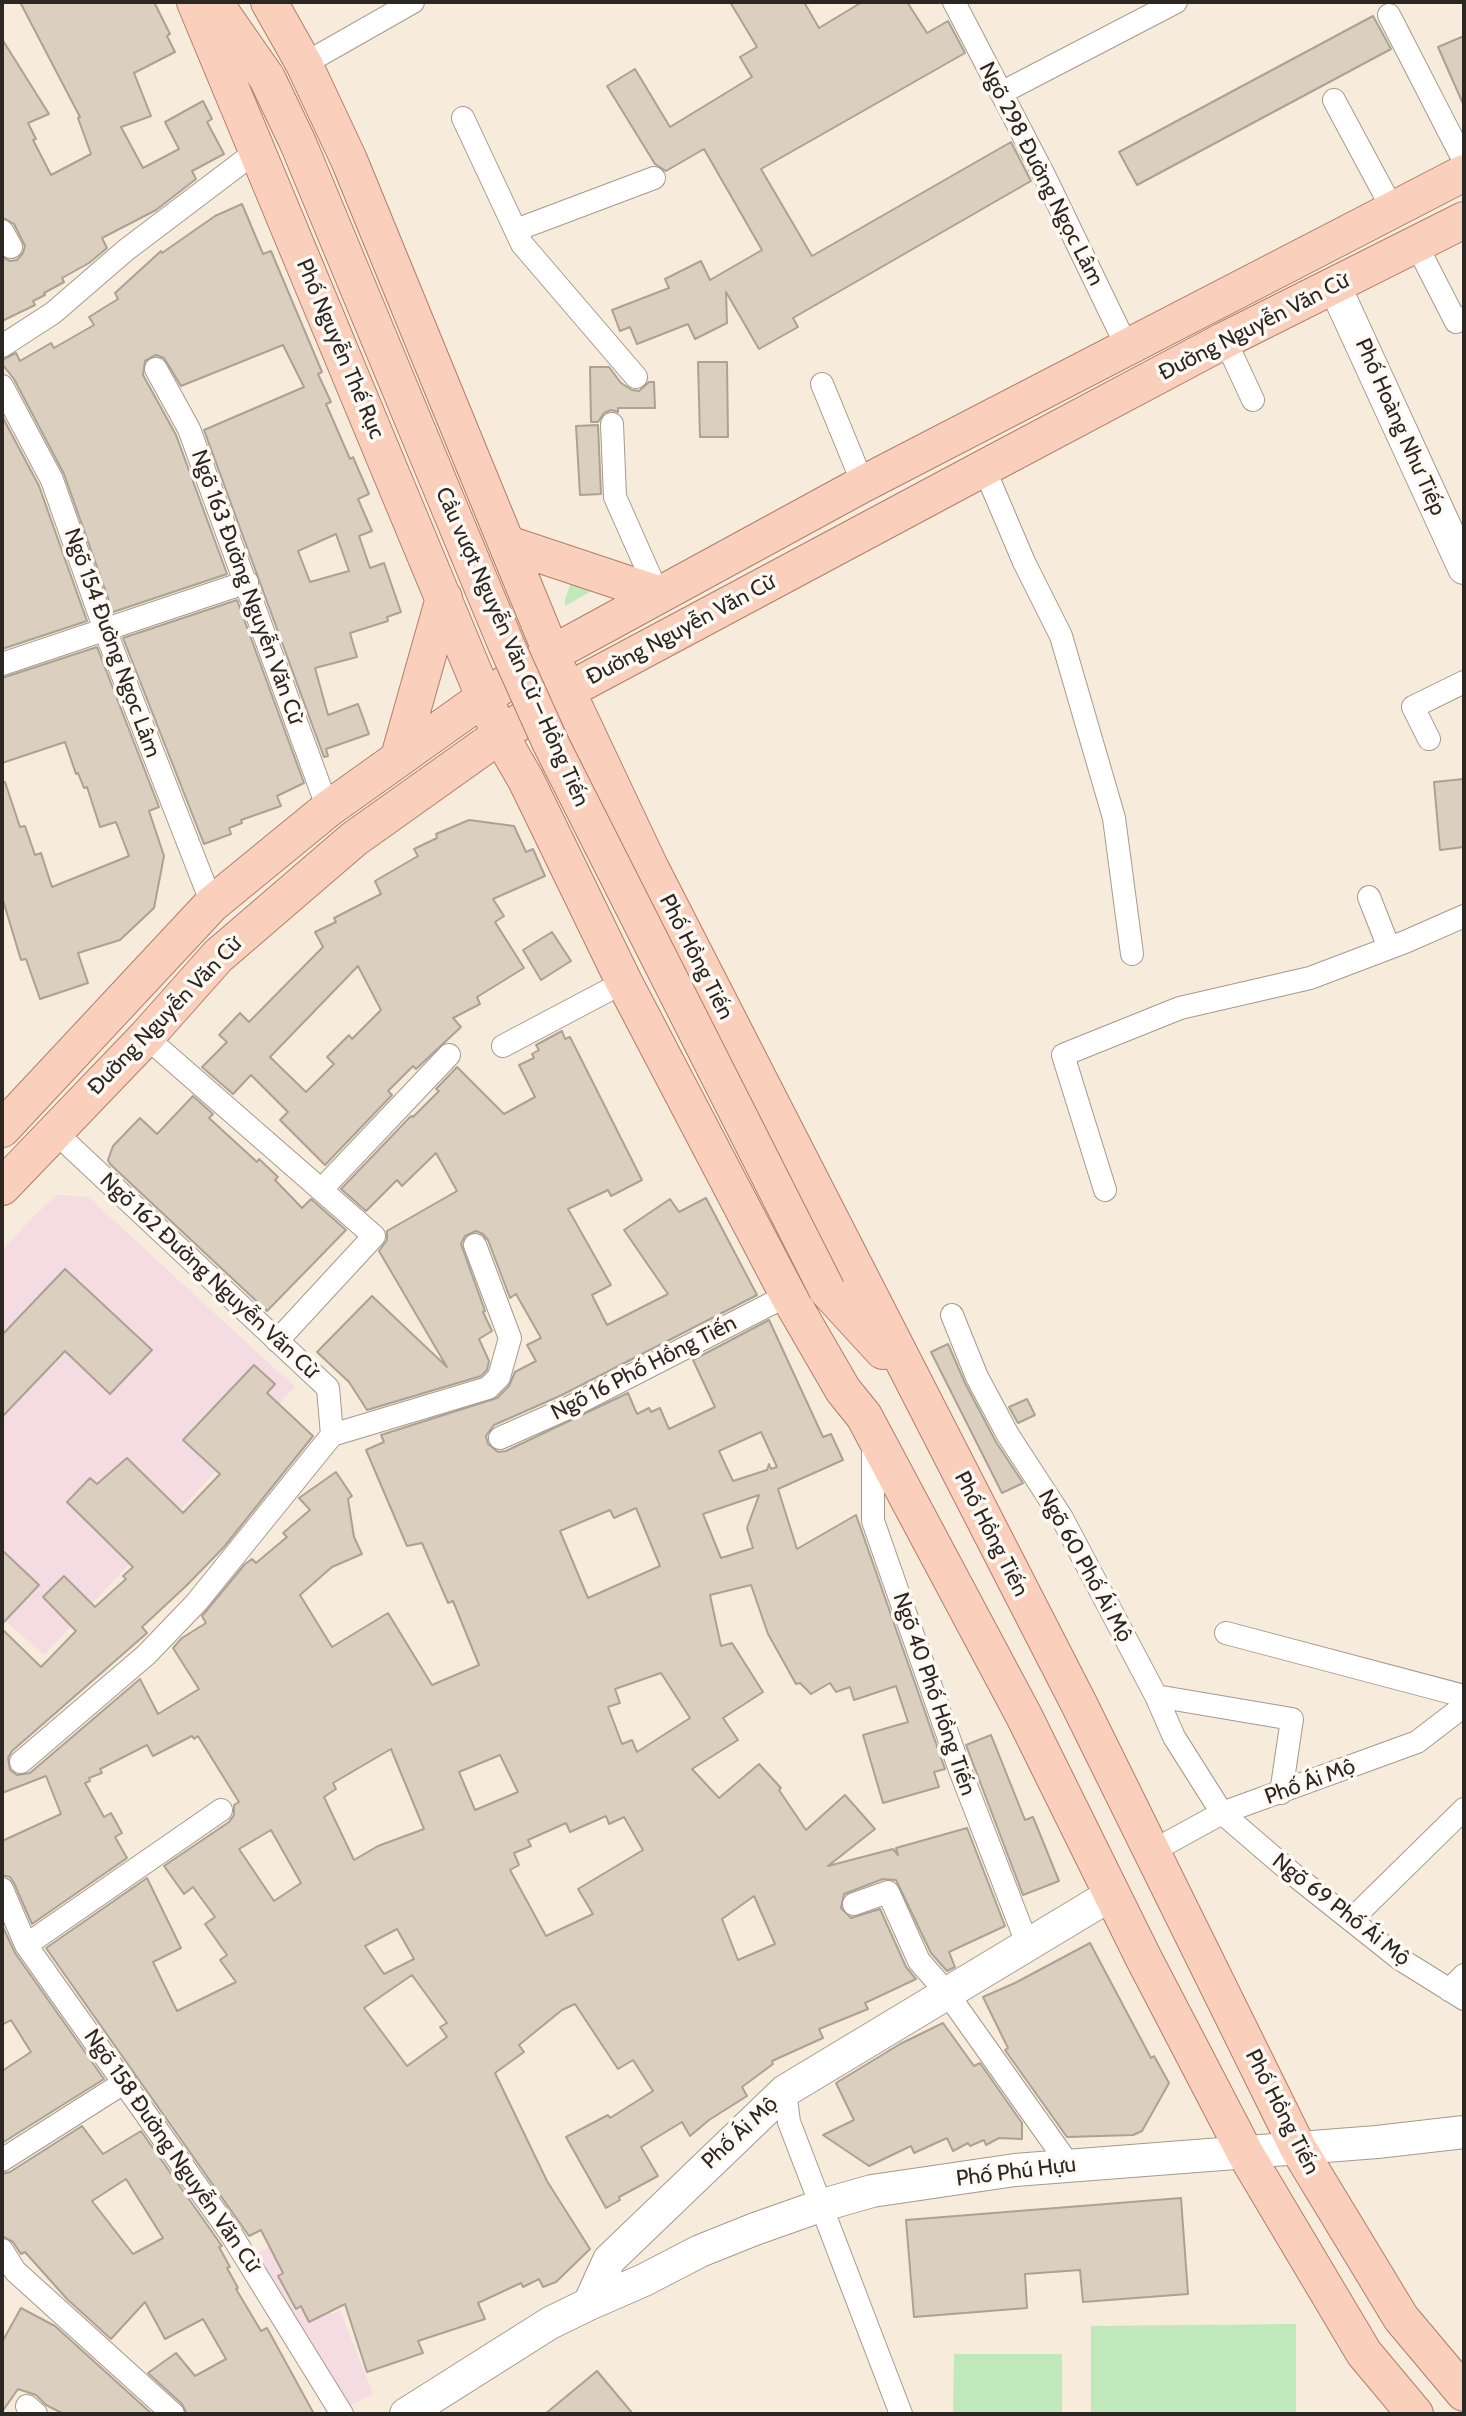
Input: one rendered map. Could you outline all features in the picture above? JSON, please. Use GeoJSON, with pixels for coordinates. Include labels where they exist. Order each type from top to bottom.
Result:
{"type":"FeatureCollection","features":[{"type":"Feature","properties":{"kind":"main road","name":"Phố Nguyễn Thế Rục"},"geometry":{"type":"LineString","coordinates":[[195,2],[485,697]]}},
{"type":"Feature","properties":{"kind":"main road"},"geometry":{"type":"LineString","coordinates":[[214,2],[267,78]]}},
{"type":"Feature","properties":{"kind":"main road"},"geometry":{"type":"LineString","coordinates":[[246,2],[267,78]]}},
{"type":"Feature","properties":{"kind":"main road"},"geometry":{"type":"LineString","coordinates":[[269,2],[304,64],[349,160],[553,653]]}},
{"type":"Feature","properties":{"kind":"main road","name":"Cầu vượt Nguyễn Văn Cừ – Hồng Tiến"},"geometry":{"type":"LineString","coordinates":[[267,78],[298,143],[506,644],[550,742],[827,1290]]}},
{"type":"Feature","properties":{"kind":"main road","name":"Đường Nguyễn Văn Cừ"},"geometry":{"type":"LineString","coordinates":[[2,1129],[212,904],[328,809],[485,697],[553,653],[863,484],[1464,173]]}},
{"type":"Feature","properties":{"kind":"main road","name":"Đường Nguyễn Văn Cừ"},"geometry":{"type":"LineString","coordinates":[[2,1187],[146,1037],[218,956],[354,839],[500,735],[567,691],[984,468],[1225,340],[1464,220]]}},
{"type":"Feature","properties":{"kind":"main road"},"geometry":{"type":"LineString","coordinates":[[508,544],[658,594]]}},
{"type":"Feature","properties":{"kind":"main road"},"geometry":{"type":"LineString","coordinates":[[399,757],[444,598]]}},
{"type":"Feature","properties":{"kind":"main road","name":"Phố Hồng Tiến"},"geometry":{"type":"LineString","coordinates":[[553,653],[567,691],[650,867],[1079,1704],[1298,2148],[1401,2318],[1464,2393]]}},
{"type":"Feature","properties":{"kind":"main road"},"geometry":{"type":"LineString","coordinates":[[485,697],[500,735],[526,780],[624,982],[788,1295],[843,1390],[869,1426],[1024,1716],[1245,2153],[1364,2353],[1415,2414]]}},
{"type":"Feature","properties":{"kind":"main road"},"geometry":{"type":"LineString","coordinates":[[827,1290],[917,1389]]}},
{"type":"Feature","properties":{"kind":"main road"},"geometry":{"type":"LineString","coordinates":[[827,1290],[869,1426]]}},
{"type":"Feature","properties":{"kind":"street"},"geometry":{"type":"LineString","coordinates":[[304,64],[413,2]]}},
{"type":"Feature","properties":{"kind":"street","name":"Ngõ 298 Đường Ngọc Lâm"},"geometry":{"type":"LineString","coordinates":[[954,2],[1127,347]]}},
{"type":"Feature","properties":{"kind":"street"},"geometry":{"type":"LineString","coordinates":[[1001,93],[1176,2]]}},
{"type":"Feature","properties":{"kind":"street"},"geometry":{"type":"LineString","coordinates":[[1389,15],[1464,161]]}},
{"type":"Feature","properties":{"kind":"street"},"geometry":{"type":"LineString","coordinates":[[1334,100],[1393,210]]}},
{"type":"Feature","properties":{"kind":"street"},"geometry":{"type":"LineString","coordinates":[[463,118],[522,244],[636,377]]}},
{"type":"Feature","properties":{"kind":"street"},"geometry":{"type":"LineString","coordinates":[[2,346],[53,313],[126,250],[258,150]]}},
{"type":"Feature","properties":{"kind":"street"},"geometry":{"type":"LineString","coordinates":[[516,230],[654,178]]}},
{"type":"Feature","properties":{"kind":"street"},"geometry":{"type":"LineString","coordinates":[[1416,244],[1456,322],[1464,318]]}},
{"type":"Feature","properties":{"kind":"street","name":"Phố Hoàng Như Tiếp"},"geometry":{"type":"LineString","coordinates":[[1335,287],[1464,568]]}},
{"type":"Feature","properties":{"kind":"street"},"geometry":{"type":"LineString","coordinates":[[1225,340],[1253,400]]}},
{"type":"Feature","properties":{"kind":"street","name":"Ngõ 163 Đường Nguyễn Văn Cừ"},"geometry":{"type":"LineString","coordinates":[[156,369],[189,429],[328,809]]}},
{"type":"Feature","properties":{"kind":"street"},"geometry":{"type":"LineString","coordinates":[[822,384],[863,484]]}},
{"type":"Feature","properties":{"kind":"street","name":"Ngõ 154 Đường Ngọc Lâm"},"geometry":{"type":"LineString","coordinates":[[2,386],[52,480],[105,630],[212,904]]}},
{"type":"Feature","properties":{"kind":"street"},"geometry":{"type":"LineString","coordinates":[[612,424],[615,497],[658,594]]}},
{"type":"Feature","properties":{"kind":"street"},"geometry":{"type":"LineString","coordinates":[[984,468],[1061,636],[1114,818],[1132,954]]}},
{"type":"Feature","properties":{"kind":"street"},"geometry":{"type":"LineString","coordinates":[[2,664],[247,582]]}},
{"type":"Feature","properties":{"kind":"street"},"geometry":{"type":"LineString","coordinates":[[1429,739],[1413,707],[1464,682]]}},
{"type":"Feature","properties":{"kind":"street"},"geometry":{"type":"LineString","coordinates":[[1369,897],[1389,948]]}},
{"type":"Feature","properties":{"kind":"street"},"geometry":{"type":"LineString","coordinates":[[1105,1190],[1063,1055],[1180,1008],[1310,978],[1464,916]]}},
{"type":"Feature","properties":{"kind":"street"},"geometry":{"type":"LineString","coordinates":[[503,1046],[624,982]]}},
{"type":"Feature","properties":{"kind":"street"},"geometry":{"type":"LineString","coordinates":[[146,1037],[374,1236],[277,1341]]}},
{"type":"Feature","properties":{"kind":"street"},"geometry":{"type":"LineString","coordinates":[[321,1190],[449,1055]]}},
{"type":"Feature","properties":{"kind":"street","name":"Ngõ 162 Đường Nguyễn Văn Cừ"},"geometry":{"type":"LineString","coordinates":[[55,1132],[328,1388],[332,1435]]}},
{"type":"Feature","properties":{"kind":"street"},"geometry":{"type":"LineString","coordinates":[[21,1762],[146,1655],[196,1603],[332,1435],[488,1388],[499,1377],[510,1338],[475,1245]]}},
{"type":"Feature","properties":{"kind":"street","name":"Ngõ 16 Phố Hồng Tiến"},"geometry":{"type":"LineString","coordinates":[[500,1438],[568,1408],[788,1295]]}},
{"type":"Feature","properties":{"kind":"street","name":"Ngõ 60 Phố Ái Mộ"},"geometry":{"type":"LineString","coordinates":[[952,1315],[977,1377],[1008,1435],[1062,1518],[1156,1696],[1174,1737],[1222,1813]]}},
{"type":"Feature","properties":{"kind":"street","name":"Ngõ 40 Phố Hồng Tiến"},"geometry":{"type":"LineString","coordinates":[[869,1426],[873,1521],[960,1770],[1028,1946]]}},
{"type":"Feature","properties":{"kind":"street"},"geometry":{"type":"LineString","coordinates":[[1226,1633],[1464,1696]]}},
{"type":"Feature","properties":{"kind":"street"},"geometry":{"type":"LineString","coordinates":[[1156,1696],[1292,1719],[1281,1793]]}},
{"type":"Feature","properties":{"kind":"street","name":"Phố Ái Mộ"},"geometry":{"type":"LineString","coordinates":[[1151,1852],[1222,1813],[1417,1742],[1464,1706]]}},
{"type":"Feature","properties":{"kind":"street"},"geometry":{"type":"LineString","coordinates":[[1351,1920],[1464,1809]]}},
{"type":"Feature","properties":{"kind":"street"},"geometry":{"type":"LineString","coordinates":[[26,1945],[221,1810]]}},
{"type":"Feature","properties":{"kind":"street","name":"Ngõ 69 Phố Ái Mộ"},"geometry":{"type":"LineString","coordinates":[[1222,1813],[1400,1959],[1459,1988]]}},
{"type":"Feature","properties":{"kind":"street","name":"Ngõ 158 Đường Nguyễn Văn Cừ"},"geometry":{"type":"LineString","coordinates":[[2,1889],[26,1945],[255,2271],[342,2414]]}},
{"type":"Feature","properties":{"kind":"street"},"geometry":{"type":"LineString","coordinates":[[854,1904],[888,1892],[919,1961],[947,1993],[1069,2165]]}},
{"type":"Feature","properties":{"kind":"street","name":"Phố Ái Mộ"},"geometry":{"type":"LineString","coordinates":[[589,2304],[609,2260],[785,2091],[1112,1894]]}},
{"type":"Feature","properties":{"kind":"street"},"geometry":{"type":"LineString","coordinates":[[2,2160],[125,2082]]}},
{"type":"Feature","properties":{"kind":"street"},"geometry":{"type":"LineString","coordinates":[[785,2091],[789,2122],[901,2414]]}},
{"type":"Feature","properties":{"kind":"street","name":"Phố Phú Hựu"},"geometry":{"type":"LineString","coordinates":[[589,2304],[700,2251],[823,2205],[872,2191],[1015,2170],[1245,2153],[1464,2132]]}},
{"type":"Feature","properties":{"kind":"street"},"geometry":{"type":"LineString","coordinates":[[2,2250],[9,2273],[173,2414]]}},
{"type":"Feature","properties":{"kind":"street"},"geometry":{"type":"LineString","coordinates":[[406,2414],[550,2323],[589,2304]]}},
{"type":"Feature","properties":{"kind":"shaded area"},"geometry":{"type":"Polygon","coordinates":[[[57,1195],[88,1197],[295,1387],[44,1655],[2,1618],[2,1251],[57,1195]]]}},
{"type":"Feature","properties":{"kind":"shaded area"},"geometry":{"type":"Polygon","coordinates":[[[296,2233],[332,2314],[340,2310],[373,2394],[343,2409],[252,2256],[296,2233]]]}},
{"type":"Feature","properties":{"kind":"green space"},"geometry":{"type":"Polygon","coordinates":[[[572,579],[593,590],[565,606],[565,600],[572,579]]]}},
{"type":"Feature","properties":{"kind":"green space"},"geometry":{"type":"Polygon","coordinates":[[[1296,2324],[1296,2414],[1091,2414],[1091,2326],[1296,2324]]]}},
{"type":"Feature","properties":{"kind":"green space"},"geometry":{"type":"Polygon","coordinates":[[[954,2354],[1062,2354],[1062,2414],[953,2414],[954,2354]]]}},
{"type":"Feature","properties":{"kind":"building"},"geometry":{"type":"Polygon","coordinates":[[[20,2],[154,2],[175,52],[134,73],[151,116],[121,127],[143,168],[179,149],[165,122],[203,101],[212,119],[207,122],[224,154],[192,171],[196,179],[156,210],[102,238],[107,248],[89,263],[62,278],[64,282],[33,301],[35,305],[2,321],[2,257],[17,260],[25,246],[14,224],[2,217],[2,39],[49,114],[28,123],[51,175],[91,154],[80,117],[20,2]]]}},
{"type":"Feature","properties":{"kind":"building"},"geometry":{"type":"Polygon","coordinates":[[[730,2],[804,2],[819,28],[862,2],[907,2],[927,33],[948,21],[965,53],[761,169],[812,256],[1011,142],[1031,181],[793,318],[798,327],[759,349],[726,292],[727,323],[695,339],[688,324],[637,344],[630,327],[620,331],[612,310],[669,288],[665,279],[701,261],[710,280],[762,250],[704,149],[666,171],[655,164],[607,86],[635,69],[670,127],[752,77],[740,57],[757,47],[730,2]]]}},
{"type":"Feature","properties":{"kind":"building"},"geometry":{"type":"Polygon","coordinates":[[[1373,16],[1391,49],[1137,185],[1119,152],[1373,16]]]}},
{"type":"Feature","properties":{"kind":"building"},"geometry":{"type":"Polygon","coordinates":[[[1464,36],[1464,106],[1438,47],[1464,36]]]}},
{"type":"Feature","properties":{"kind":"building"},"geometry":{"type":"Polygon","coordinates":[[[242,204],[263,254],[271,251],[322,372],[318,374],[331,402],[326,404],[369,494],[358,499],[372,531],[359,536],[370,568],[384,563],[401,612],[387,617],[388,621],[350,633],[357,657],[315,668],[328,715],[358,704],[369,734],[326,749],[328,756],[324,757],[204,430],[304,387],[283,345],[181,386],[164,358],[156,355],[145,361],[143,375],[176,435],[227,574],[113,612],[64,474],[14,379],[2,364],[2,360],[16,353],[20,361],[51,343],[54,348],[94,325],[89,317],[118,299],[115,293],[161,251],[215,216],[242,204]],[[336,534],[298,551],[310,582],[349,571],[336,534]]]}},
{"type":"Feature","properties":{"kind":"building"},"geometry":{"type":"Polygon","coordinates":[[[698,362],[727,362],[728,437],[700,437],[698,362]]]}},
{"type":"Feature","properties":{"kind":"building"},"geometry":{"type":"Polygon","coordinates":[[[590,367],[609,367],[621,383],[632,390],[639,391],[649,382],[654,382],[655,408],[618,408],[618,412],[611,410],[604,413],[598,422],[591,422],[590,367]]]}},
{"type":"Feature","properties":{"kind":"building"},"geometry":{"type":"Polygon","coordinates":[[[2,416],[39,486],[87,621],[2,649],[2,416]]]}},
{"type":"Feature","properties":{"kind":"building"},"geometry":{"type":"Polygon","coordinates":[[[598,425],[601,494],[580,495],[576,426],[598,425]]]}},
{"type":"Feature","properties":{"kind":"building"},"geometry":{"type":"Polygon","coordinates":[[[237,600],[304,783],[277,796],[281,806],[241,820],[242,823],[229,828],[231,834],[204,844],[123,638],[237,600]]]}},
{"type":"Feature","properties":{"kind":"building"},"geometry":{"type":"Polygon","coordinates":[[[97,647],[159,807],[149,811],[164,856],[154,908],[120,940],[78,953],[88,983],[40,999],[26,959],[21,960],[2,897],[2,783],[5,782],[20,827],[25,826],[35,855],[41,853],[52,887],[129,856],[116,822],[100,827],[87,787],[84,788],[76,774],[65,742],[2,763],[2,678],[97,647]]]}},
{"type":"Feature","properties":{"kind":"building"},"geometry":{"type":"Polygon","coordinates":[[[1464,779],[1464,847],[1440,850],[1434,782],[1464,779]]]}},
{"type":"Feature","properties":{"kind":"building"},"geometry":{"type":"Polygon","coordinates":[[[469,820],[514,826],[526,852],[533,849],[545,876],[493,899],[504,916],[495,922],[524,968],[477,997],[480,1004],[453,1018],[461,1027],[388,1091],[392,1095],[325,1165],[280,1120],[288,1112],[251,1075],[233,1094],[202,1067],[227,1042],[219,1035],[240,1013],[249,1022],[323,947],[315,932],[336,922],[334,918],[381,894],[375,881],[418,856],[414,849],[437,838],[436,834],[469,820]],[[358,966],[270,1057],[306,1092],[334,1064],[327,1057],[349,1035],[352,1039],[381,1010],[358,966]]]}},
{"type":"Feature","properties":{"kind":"building"},"geometry":{"type":"Polygon","coordinates":[[[552,932],[571,961],[541,980],[523,950],[552,932]]]}},
{"type":"Feature","properties":{"kind":"building"},"geometry":{"type":"Polygon","coordinates":[[[562,1031],[565,1039],[570,1037],[642,1180],[611,1196],[608,1190],[568,1209],[611,1285],[592,1295],[607,1325],[668,1294],[624,1230],[670,1199],[679,1212],[706,1198],[757,1295],[562,1395],[494,1425],[486,1436],[488,1444],[498,1452],[506,1451],[628,1393],[637,1414],[649,1408],[651,1412],[660,1408],[669,1429],[715,1407],[693,1360],[769,1320],[823,1437],[831,1434],[843,1460],[778,1489],[797,1549],[856,1515],[945,1769],[934,1772],[939,1787],[883,1803],[863,1735],[908,1722],[896,1686],[854,1700],[850,1687],[836,1692],[830,1683],[811,1694],[800,1683],[796,1684],[768,1634],[751,1585],[710,1595],[721,1646],[732,1643],[763,1692],[723,1718],[738,1740],[692,1769],[719,1798],[759,1764],[781,1788],[779,1790],[806,1830],[845,1795],[875,1829],[828,1866],[893,1849],[898,1855],[896,1848],[967,1828],[1005,1926],[949,1952],[955,1967],[947,1971],[931,1953],[896,1880],[883,1879],[844,1894],[841,1908],[851,1918],[880,1909],[906,1967],[916,1979],[865,2003],[868,2009],[819,2029],[823,2038],[772,2061],[773,2064],[742,2087],[747,2096],[690,2136],[682,2122],[641,2147],[658,2176],[619,2197],[620,2200],[606,2208],[566,2137],[608,2115],[610,2118],[653,2091],[633,2060],[618,2069],[575,2004],[562,2010],[519,2045],[524,2052],[495,2073],[547,2181],[590,2249],[556,2282],[543,2287],[539,2279],[523,2287],[521,2283],[478,2303],[485,2319],[418,2341],[423,2353],[367,2372],[345,2304],[309,2322],[301,2306],[296,2309],[278,2276],[283,2273],[261,2230],[249,2236],[46,1948],[147,1878],[181,1948],[153,1962],[177,2011],[236,1982],[220,1960],[227,1955],[205,1924],[215,1917],[193,1887],[184,1894],[164,1866],[229,1822],[234,1815],[234,1805],[239,1802],[198,1736],[194,1739],[192,1736],[153,1756],[147,1745],[100,1769],[102,1773],[85,1783],[104,1817],[111,1813],[122,1833],[115,1837],[127,1858],[32,1924],[14,1883],[10,1877],[2,1875],[2,1841],[61,1814],[46,1776],[2,1793],[2,1629],[41,1667],[76,1631],[43,1597],[64,1576],[95,1607],[126,1579],[123,1576],[133,1567],[67,1502],[90,1478],[97,1484],[127,1458],[183,1513],[220,1474],[183,1440],[254,1365],[275,1384],[267,1393],[313,1436],[224,1547],[142,1627],[147,1633],[12,1751],[8,1758],[10,1770],[17,1775],[30,1773],[140,1679],[158,1714],[199,1689],[173,1648],[182,1638],[206,1623],[202,1616],[245,1564],[252,1559],[256,1563],[287,1537],[283,1533],[310,1510],[299,1498],[336,1472],[352,1496],[348,1499],[354,1537],[362,1554],[332,1567],[300,1595],[332,1647],[388,1613],[432,1685],[479,1665],[453,1601],[448,1603],[422,1543],[407,1546],[366,1450],[384,1442],[381,1435],[497,1398],[509,1386],[515,1372],[536,1361],[527,1345],[541,1338],[516,1294],[510,1298],[488,1240],[476,1231],[465,1236],[461,1244],[492,1331],[479,1339],[489,1361],[487,1370],[481,1376],[367,1410],[349,1382],[317,1352],[372,1296],[447,1367],[379,1251],[387,1240],[387,1231],[457,1191],[436,1153],[402,1186],[397,1180],[366,1211],[341,1189],[439,1091],[436,1089],[457,1067],[504,1114],[535,1097],[519,1065],[534,1058],[532,1054],[539,1050],[536,1045],[562,1031]],[[761,1432],[719,1451],[733,1481],[767,1470],[769,1464],[771,1469],[777,1467],[761,1432]],[[759,1495],[703,1514],[721,1558],[753,1548],[747,1528],[759,1495]],[[636,1508],[614,1518],[610,1510],[560,1531],[588,1598],[660,1566],[636,1508]],[[661,1673],[615,1689],[620,1703],[608,1707],[622,1744],[632,1740],[637,1752],[690,1718],[661,1673]],[[391,1749],[333,1783],[336,1789],[324,1797],[354,1860],[378,1846],[424,1829],[391,1749]],[[500,1755],[459,1772],[475,1810],[518,1792],[500,1755]],[[606,1816],[570,1832],[566,1823],[528,1840],[531,1846],[514,1853],[519,1865],[510,1870],[546,1936],[593,1914],[578,1889],[643,1850],[624,1817],[609,1824],[606,1816]],[[271,1830],[239,1849],[274,1901],[301,1883],[271,1830]],[[754,1896],[722,1919],[738,1960],[775,1944],[754,1896]],[[397,1929],[365,1946],[384,1974],[414,1959],[397,1929]],[[412,1975],[364,2008],[407,2066],[447,2037],[440,2027],[447,2023],[412,1975]]]}},
{"type":"Feature","properties":{"kind":"building"},"geometry":{"type":"Polygon","coordinates":[[[193,1096],[213,1114],[209,1118],[278,1177],[275,1180],[302,1208],[311,1199],[346,1230],[267,1311],[108,1160],[113,1146],[140,1118],[157,1134],[193,1096]]]}},
{"type":"Feature","properties":{"kind":"building"},"geometry":{"type":"Polygon","coordinates":[[[65,1269],[152,1350],[110,1394],[65,1351],[2,1417],[2,1335],[65,1269]]]}},
{"type":"Feature","properties":{"kind":"building"},"geometry":{"type":"Polygon","coordinates":[[[948,1344],[996,1442],[1023,1483],[1002,1493],[931,1352],[948,1344]]]}},
{"type":"Feature","properties":{"kind":"building"},"geometry":{"type":"Polygon","coordinates":[[[1027,1399],[1035,1415],[1018,1423],[1009,1407],[1027,1399]]]}},
{"type":"Feature","properties":{"kind":"building"},"geometry":{"type":"Polygon","coordinates":[[[2,1550],[39,1585],[2,1624],[2,1550]]]}},
{"type":"Feature","properties":{"kind":"building"},"geometry":{"type":"Polygon","coordinates":[[[991,1735],[1025,1820],[1033,1817],[1059,1881],[1023,1895],[966,1745],[991,1735]]]}},
{"type":"Feature","properties":{"kind":"building"},"geometry":{"type":"Polygon","coordinates":[[[2,1925],[15,1953],[104,2079],[2,2143],[2,2071],[31,2052],[11,2020],[2,2025],[2,1925]]]}},
{"type":"Feature","properties":{"kind":"building"},"geometry":{"type":"Polygon","coordinates":[[[1090,1943],[1151,2058],[1154,2056],[1169,2083],[1142,2131],[1133,2135],[1067,2137],[1005,2050],[1008,2048],[983,1997],[1090,1943]]]}},
{"type":"Feature","properties":{"kind":"building"},"geometry":{"type":"Polygon","coordinates":[[[943,2023],[974,2066],[980,2063],[1022,2123],[1022,2139],[999,2138],[986,2145],[984,2140],[970,2146],[968,2143],[953,2151],[947,2138],[914,2153],[911,2146],[869,2166],[823,2135],[854,2120],[836,2083],[900,2044],[943,2023]]]}},
{"type":"Feature","properties":{"kind":"building"},"geometry":{"type":"Polygon","coordinates":[[[82,2126],[103,2154],[141,2131],[222,2246],[219,2247],[230,2267],[227,2268],[236,2289],[261,2331],[267,2328],[314,2414],[187,2414],[182,2404],[148,2373],[176,2353],[195,2376],[226,2359],[203,2319],[165,2339],[145,2302],[111,2339],[67,2299],[25,2252],[21,2254],[13,2242],[2,2236],[2,2174],[10,2172],[82,2126]],[[126,2179],[92,2201],[133,2254],[163,2238],[126,2179]]]}},
{"type":"Feature","properties":{"kind":"building"},"geometry":{"type":"Polygon","coordinates":[[[1181,2198],[1188,2294],[1083,2302],[1080,2270],[1025,2274],[1027,2308],[914,2317],[906,2220],[1181,2198]]]}},
{"type":"Feature","properties":{"kind":"building"},"geometry":{"type":"Polygon","coordinates":[[[21,2308],[55,2326],[152,2414],[64,2414],[46,2405],[36,2395],[18,2389],[2,2412],[2,2342],[21,2308]]]}},
{"type":"Feature","properties":{"kind":"building"},"geometry":{"type":"Polygon","coordinates":[[[597,2371],[633,2414],[545,2414],[597,2371]]]}}]}
